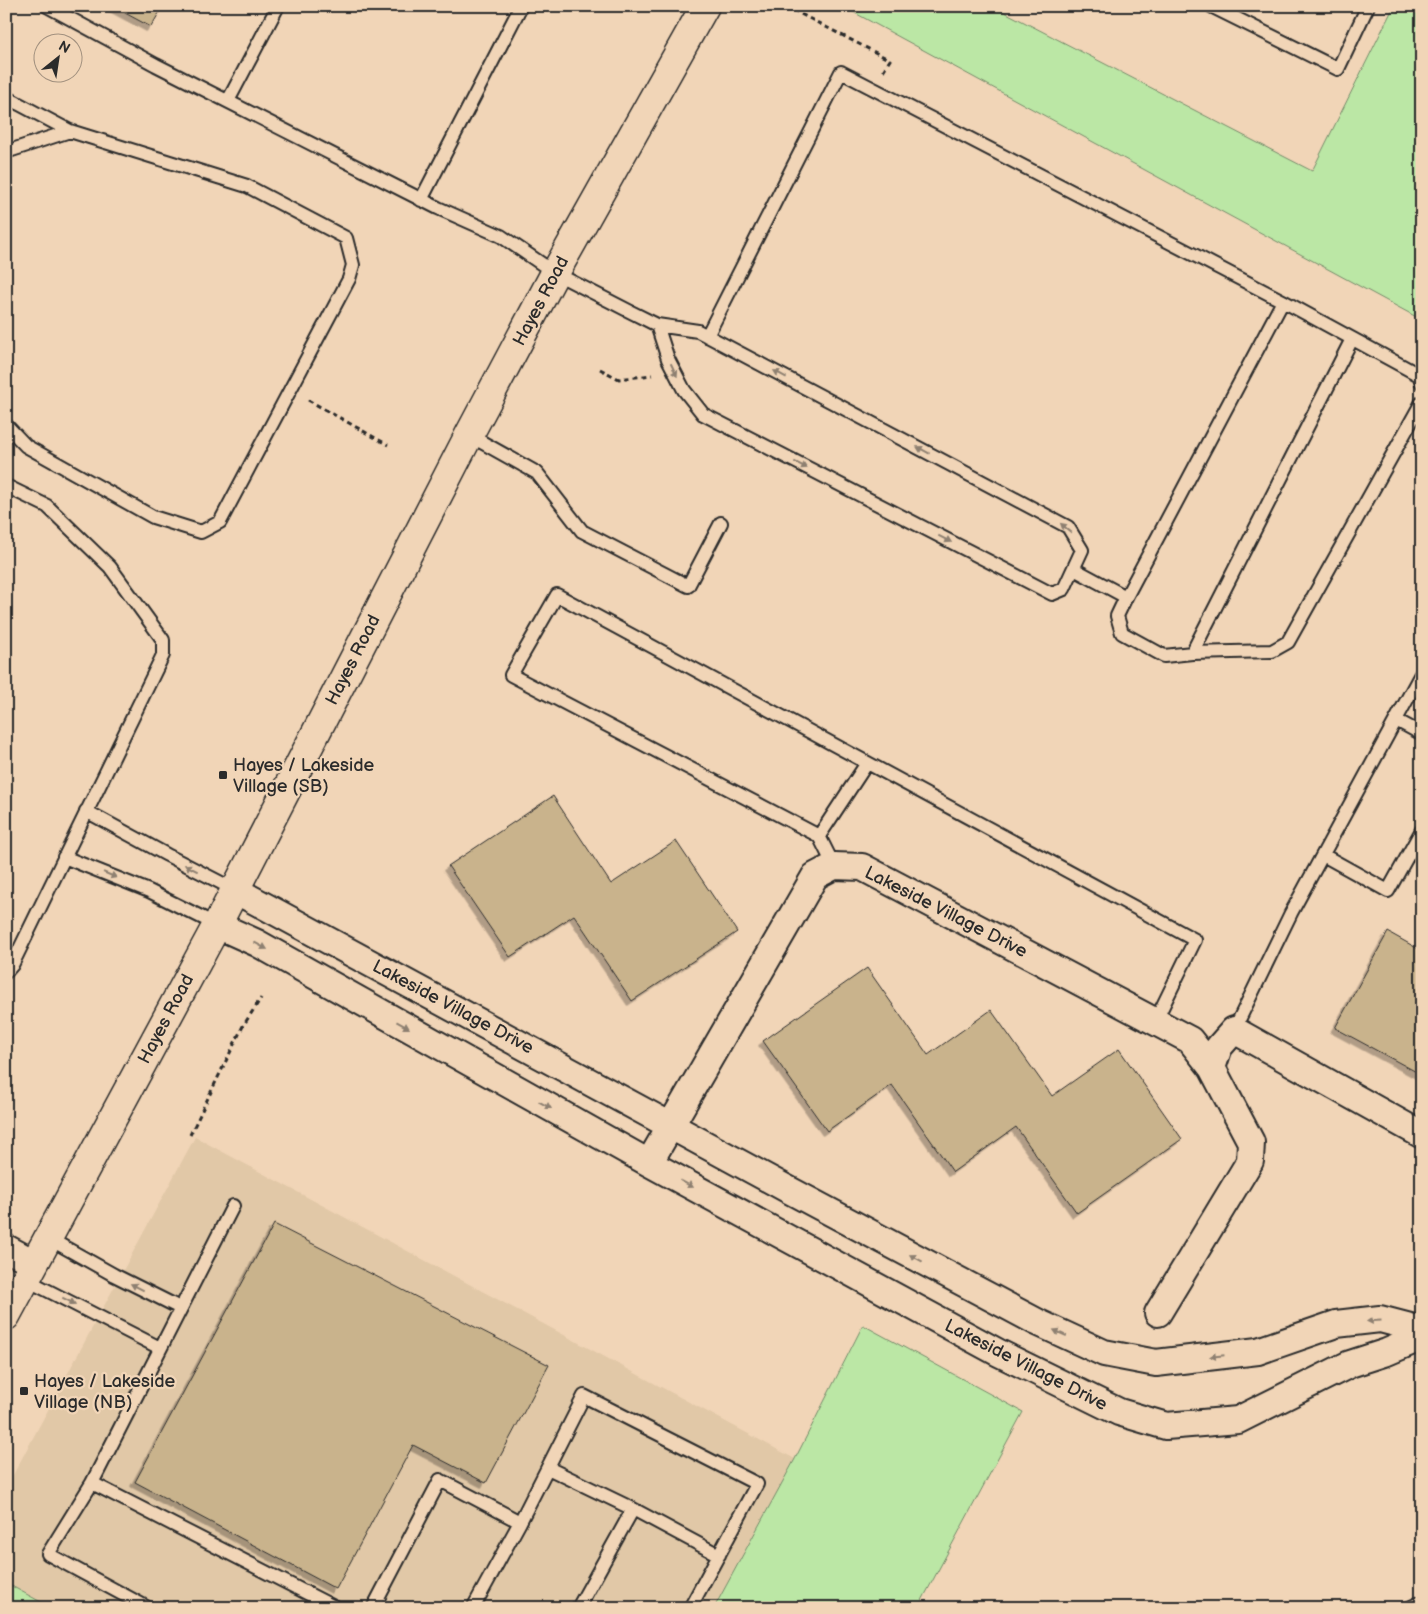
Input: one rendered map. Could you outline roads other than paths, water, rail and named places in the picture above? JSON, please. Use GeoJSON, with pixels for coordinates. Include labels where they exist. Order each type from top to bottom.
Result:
{"type":"FeatureCollection","features":[{"type":"Feature","properties":{"kind":"street","name":"Hayes Road"},"geometry":{"type":"LineString","coordinates":[[6,1316],[217,925],[469,434],[555,273],[705,6]]}},
{"type":"Feature","properties":{"kind":"street","name":"Lakeside Village Drive"},"geometry":{"type":"LineString","coordinates":[[834,866],[862,867],[1190,1040],[1212,1068],[1251,1142],[1250,1161],[1158,1313]]}},
{"type":"Feature","properties":{"kind":"street"},"geometry":{"type":"LineString","coordinates":[[648,1163],[815,876],[834,866]]}},
{"type":"Feature","properties":{"kind":"street","name":"Lakeside Village Drive"},"geometry":{"type":"LineString","coordinates":[[235,890],[1029,1317],[1104,1353],[1156,1363],[1258,1351],[1336,1324],[1380,1319],[1422,1330]]}},
{"type":"Feature","properties":{"kind":"street","name":"Lakeside Village Drive"},"geometry":{"type":"LineString","coordinates":[[217,925],[264,948],[648,1163],[999,1353],[1119,1412],[1166,1426],[1238,1420],[1350,1364],[1387,1352],[1422,1337]]}},
{"type":"Feature","properties":{"kind":"street"},"geometry":{"type":"LineString","coordinates":[[1212,1068],[1219,1047],[1234,1030],[1422,1135]]}},
{"type":"Feature","properties":{"kind":"street"},"geometry":{"type":"LineString","coordinates":[[6,1248],[30,1271]]}},
{"type":"Feature","properties":{"kind":"lane"},"geometry":{"type":"LineString","coordinates":[[47,6],[156,65],[421,200],[501,236],[555,273],[657,325],[698,331],[1068,527],[1082,550],[1064,589],[1052,594],[703,414],[684,390],[668,359],[657,325]]}},
{"type":"Feature","properties":{"kind":"lane"},"geometry":{"type":"LineString","coordinates":[[228,101],[278,6]]}},
{"type":"Feature","properties":{"kind":"lane"},"geometry":{"type":"LineString","coordinates":[[421,200],[521,6]]}},
{"type":"Feature","properties":{"kind":"lane"},"geometry":{"type":"LineString","coordinates":[[1211,6],[1338,69],[1368,6]]}},
{"type":"Feature","properties":{"kind":"lane"},"geometry":{"type":"LineString","coordinates":[[708,336],[841,72],[1283,301],[1419,375],[1422,383]]}},
{"type":"Feature","properties":{"kind":"lane"},"geometry":{"type":"LineString","coordinates":[[6,97],[70,131],[246,186],[346,238],[353,265],[348,279],[220,522],[201,532],[153,516],[26,446],[6,425]]}},
{"type":"Feature","properties":{"kind":"lane"},"geometry":{"type":"LineString","coordinates":[[6,152],[70,131]]}},
{"type":"Feature","properties":{"kind":"lane"},"geometry":{"type":"LineString","coordinates":[[1283,301],[1116,616],[1122,633],[1164,656],[1192,653],[1272,651],[1288,642],[1422,402]]}},
{"type":"Feature","properties":{"kind":"lane"},"geometry":{"type":"LineString","coordinates":[[1192,653],[1352,339]]}},
{"type":"Feature","properties":{"kind":"lane"},"geometry":{"type":"LineString","coordinates":[[469,434],[537,474],[582,531],[688,586],[721,522]]}},
{"type":"Feature","properties":{"kind":"lane"},"geometry":{"type":"LineString","coordinates":[[6,486],[47,506],[110,567],[164,640],[163,655],[16,956],[6,972]]}},
{"type":"Feature","properties":{"kind":"lane"},"geometry":{"type":"LineString","coordinates":[[1074,569],[1126,597]]}},
{"type":"Feature","properties":{"kind":"lane"},"geometry":{"type":"LineString","coordinates":[[834,866],[819,836],[511,675],[557,595],[1195,940],[1155,1022]]}},
{"type":"Feature","properties":{"kind":"lane"},"geometry":{"type":"LineString","coordinates":[[1234,1030],[1291,913],[1422,672]]}},
{"type":"Feature","properties":{"kind":"lane"},"geometry":{"type":"LineString","coordinates":[[1396,720],[1422,734]]}},
{"type":"Feature","properties":{"kind":"lane"},"geometry":{"type":"LineString","coordinates":[[819,836],[867,763]]}},
{"type":"Feature","properties":{"kind":"lane"},"geometry":{"type":"LineString","coordinates":[[86,811],[167,856],[235,890]]}},
{"type":"Feature","properties":{"kind":"lane"},"geometry":{"type":"LineString","coordinates":[[1323,855],[1388,891],[1422,830]]}},
{"type":"Feature","properties":{"kind":"lane"},"geometry":{"type":"LineString","coordinates":[[64,857],[149,891],[217,925]]}},
{"type":"Feature","properties":{"kind":"lane"},"geometry":{"type":"LineString","coordinates":[[148,1608],[48,1554],[92,1483],[233,1206]]}},
{"type":"Feature","properties":{"kind":"lane"},"geometry":{"type":"LineString","coordinates":[[48,1238],[114,1275],[180,1308]]}},
{"type":"Feature","properties":{"kind":"lane"},"geometry":{"type":"LineString","coordinates":[[30,1271],[160,1348]]}},
{"type":"Feature","properties":{"kind":"lane"},"geometry":{"type":"LineString","coordinates":[[473,1608],[520,1522],[584,1396],[757,1484],[690,1608]]}},
{"type":"Feature","properties":{"kind":"lane"},"geometry":{"type":"LineString","coordinates":[[548,1468],[633,1509],[719,1555]]}},
{"type":"Feature","properties":{"kind":"lane"},"geometry":{"type":"LineString","coordinates":[[373,1608],[440,1480],[520,1522]]}},
{"type":"Feature","properties":{"kind":"lane"},"geometry":{"type":"LineString","coordinates":[[92,1483],[336,1608]]}},
{"type":"Feature","properties":{"kind":"lane"},"geometry":{"type":"LineString","coordinates":[[578,1608],[633,1509]]}},
{"type":"Feature","properties":{"kind":"lane"},"geometry":{"type":"LineString","coordinates":[[1409,1608],[1422,1602]]}},
{"type":"Feature","properties":{"kind":"place","name":"Hayes / Lakeside Village (SB)"},"geometry":{"type":"Point","coordinates":[223,775]}},
{"type":"Feature","properties":{"kind":"place","name":"Hayes / Lakeside Village (NB)"},"geometry":{"type":"Point","coordinates":[24,1391]}}]}
